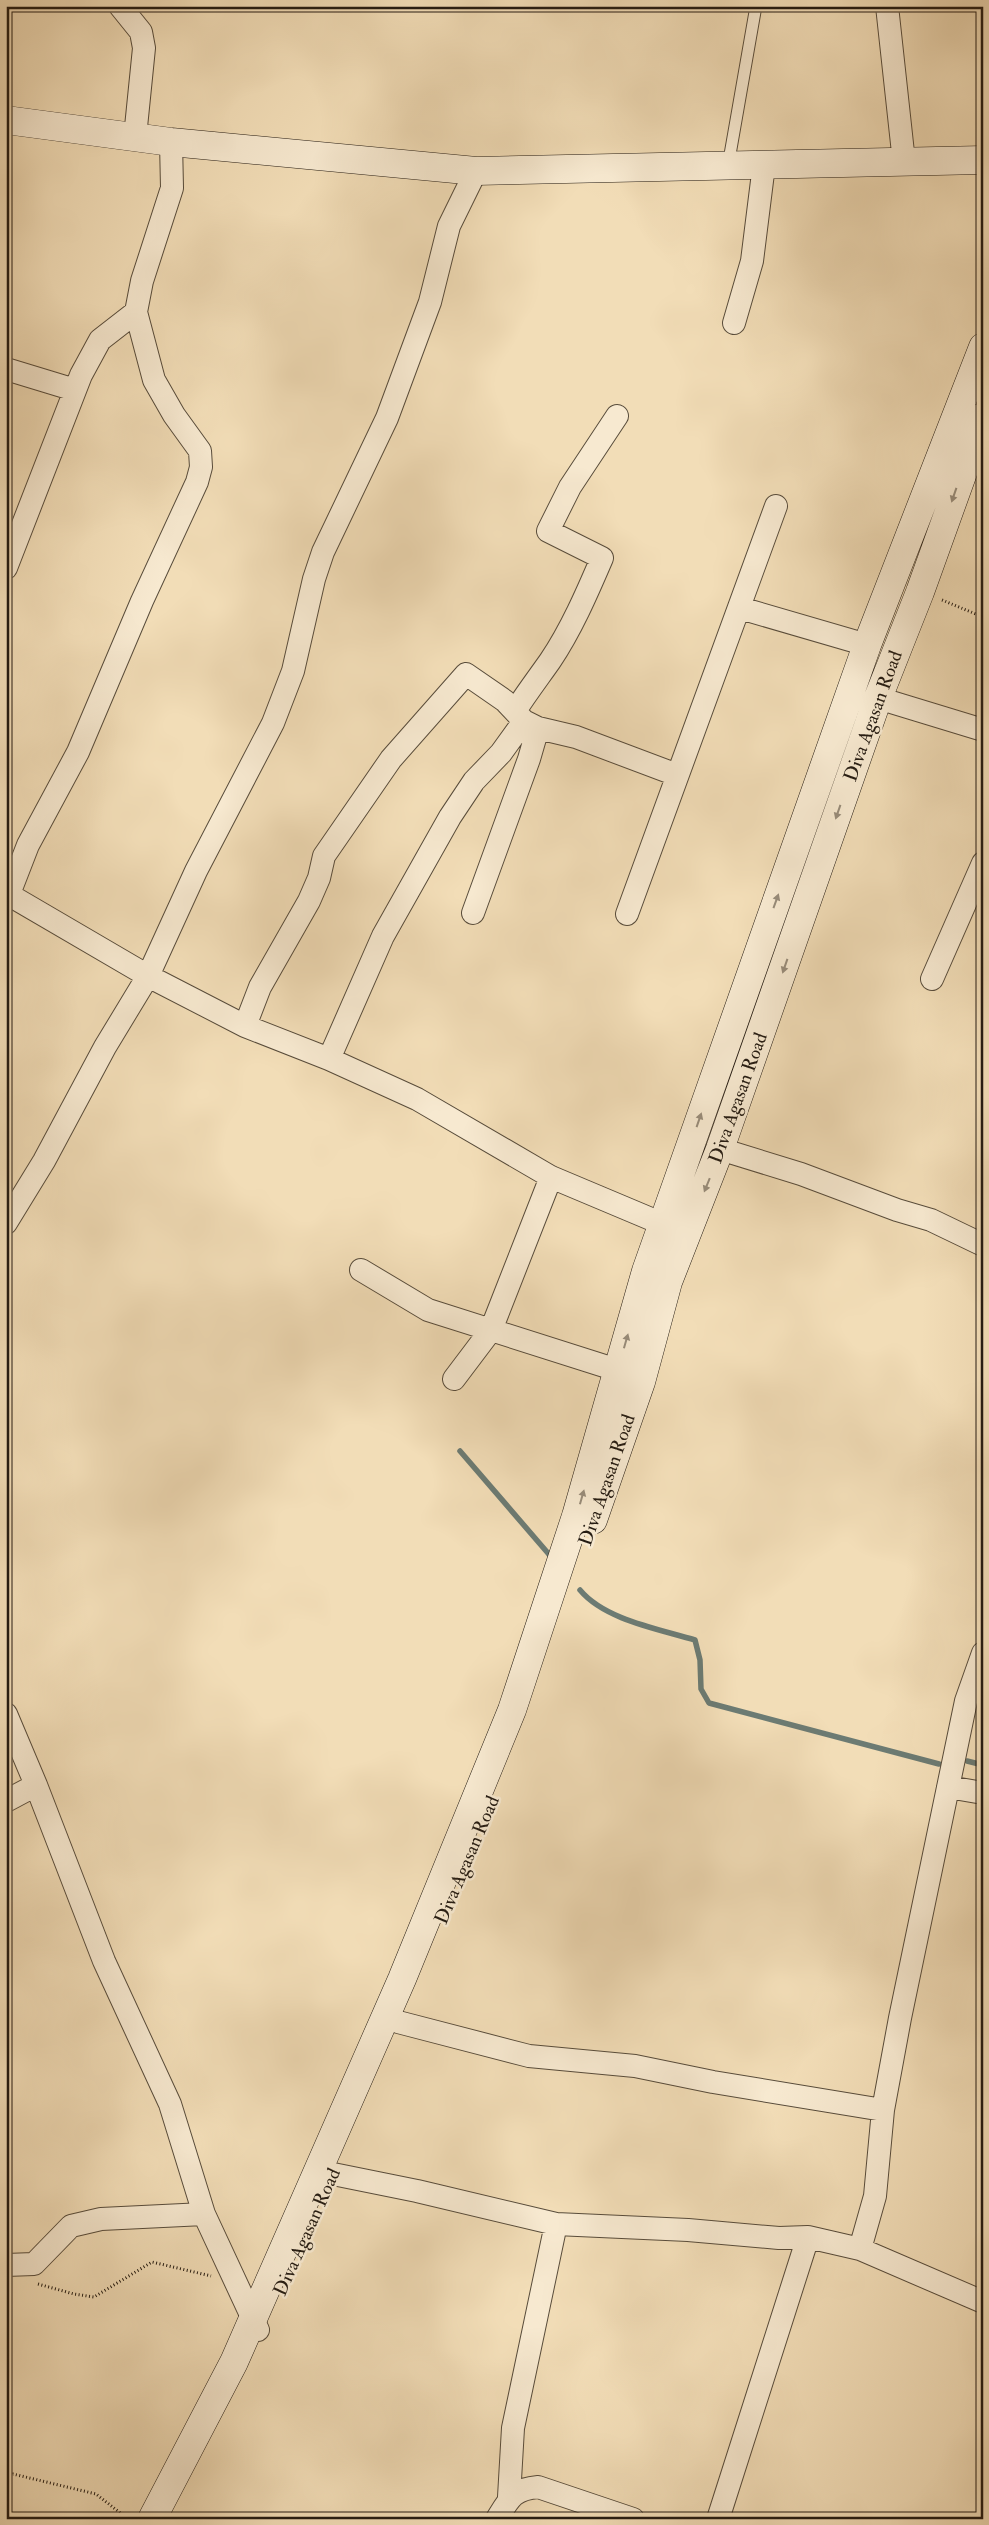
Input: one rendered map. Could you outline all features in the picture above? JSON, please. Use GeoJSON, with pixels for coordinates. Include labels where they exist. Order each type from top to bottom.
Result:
{"type":"FeatureCollection","features":[{"type":"Feature","properties":{"kind":"street"},"geometry":{"type":"LineString","coordinates":[[120,6],[141,32],[144,48],[136,137]]}},
{"type":"Feature","properties":{"kind":"street"},"geometry":{"type":"LineString","coordinates":[[887,6],[904,162]]}},
{"type":"Feature","properties":{"kind":"street"},"geometry":{"type":"LineString","coordinates":[[6,120],[171,142],[476,171],[983,160]]}},
{"type":"Feature","properties":{"kind":"street"},"geometry":{"type":"LineString","coordinates":[[171,142],[172,188],[142,281],[136,312],[154,380],[174,415],[200,451],[199,474],[142,601],[78,752],[28,845],[9,899],[148,976],[245,1026],[329,1060],[416,1099],[550,1177],[687,1234]]}},
{"type":"Feature","properties":{"kind":"street"},"geometry":{"type":"LineString","coordinates":[[734,323],[752,261],[764,165]]}},
{"type":"Feature","properties":{"kind":"street"},"geometry":{"type":"LineString","coordinates":[[6,1223],[44,1161],[105,1047],[148,976],[196,871],[273,723],[293,671],[314,579],[323,552],[387,418],[430,302],[449,226],[476,171]]}},
{"type":"Feature","properties":{"kind":"street"},"geometry":{"type":"LineString","coordinates":[[6,568],[75,390],[100,340],[136,312]]}},
{"type":"Feature","properties":{"kind":"street"},"geometry":{"type":"LineString","coordinates":[[152,2519],[234,2362],[256,2326],[402,1979],[512,1710],[576,1516],[629,1376],[662,1224],[867,645],[983,347]]}},
{"type":"Feature","properties":{"kind":"street"},"geometry":{"type":"LineString","coordinates":[[6,369],[75,390]]}},
{"type":"Feature","properties":{"kind":"street"},"geometry":{"type":"LineString","coordinates":[[472,912],[529,759],[526,720],[539,673],[550,661],[579,608],[602,558],[548,531],[570,487],[617,416]]}},
{"type":"Feature","properties":{"kind":"street","name":"Diva Agasan Road"},"geometry":{"type":"LineString","coordinates":[[168,2519],[256,2326],[333,2174],[510,1759],[629,1376],[720,1150],[878,698],[920,592],[974,465],[983,417]]}},
{"type":"Feature","properties":{"kind":"street"},"geometry":{"type":"LineString","coordinates":[[627,914],[676,775],[740,608],[776,506]]}},
{"type":"Feature","properties":{"kind":"street"},"geometry":{"type":"LineString","coordinates":[[740,608],[867,645]]}},
{"type":"Feature","properties":{"kind":"street"},"geometry":{"type":"LineString","coordinates":[[245,1026],[260,986],[309,901],[319,878],[324,856],[391,759],[466,674],[505,701],[526,720],[676,775]]}},
{"type":"Feature","properties":{"kind":"street"},"geometry":{"type":"LineString","coordinates":[[878,698],[983,730]]}},
{"type":"Feature","properties":{"kind":"street"},"geometry":{"type":"LineString","coordinates":[[329,1060],[383,936],[440,834],[474,781],[501,753],[526,720]]}},
{"type":"Feature","properties":{"kind":"street"},"geometry":{"type":"LineString","coordinates":[[932,979],[983,863]]}},
{"type":"Feature","properties":{"kind":"street"},"geometry":{"type":"LineString","coordinates":[[720,1150],[801,1174],[897,1210],[931,1220],[983,1245]]}},
{"type":"Feature","properties":{"kind":"street"},"geometry":{"type":"LineString","coordinates":[[454,1379],[491,1330],[550,1177]]}},
{"type":"Feature","properties":{"kind":"street"},"geometry":{"type":"LineString","coordinates":[[361,1270],[428,1310],[629,1376]]}},
{"type":"Feature","properties":{"kind":"street"},"geometry":{"type":"LineString","coordinates":[[860,2249],[875,2196],[883,2110],[948,1787],[966,1702],[983,1653]]}},
{"type":"Feature","properties":{"kind":"street"},"geometry":{"type":"LineString","coordinates":[[6,1714],[36,1785],[104,1961],[170,2104],[204,2214],[256,2326]]}},
{"type":"Feature","properties":{"kind":"street"},"geometry":{"type":"LineString","coordinates":[[6,1801],[36,1785]]}},
{"type":"Feature","properties":{"kind":"street"},"geometry":{"type":"LineString","coordinates":[[948,1787],[983,1794]]}},
{"type":"Feature","properties":{"kind":"street"},"geometry":{"type":"LineString","coordinates":[[398,2022],[529,2056],[635,2066],[713,2082],[883,2110]]}},
{"type":"Feature","properties":{"kind":"street"},"geometry":{"type":"LineString","coordinates":[[333,2174],[417,2191],[556,2224],[688,2230],[779,2238],[808,2237],[860,2249],[982,2299]]}},
{"type":"Feature","properties":{"kind":"street"},"geometry":{"type":"LineString","coordinates":[[6,2265],[34,2264],[71,2226],[101,2219],[204,2214]]}},
{"type":"Feature","properties":{"kind":"street"},"geometry":{"type":"LineString","coordinates":[[498,2519],[510,2497],[513,2428],[556,2224]]}},
{"type":"Feature","properties":{"kind":"street"},"geometry":{"type":"LineString","coordinates":[[718,2519],[808,2237]]}},
{"type":"Feature","properties":{"kind":"street"},"geometry":{"type":"LineString","coordinates":[[510,2497],[526,2488],[538,2487],[632,2519]]}},
{"type":"Feature","properties":{"kind":"lane"},"geometry":{"type":"LineString","coordinates":[[728,166],[756,6]]}},
{"type":"Feature","properties":{"kind":"path"},"geometry":{"type":"LineString","coordinates":[[920,592],[983,617]]}},
{"type":"Feature","properties":{"kind":"path"},"geometry":{"type":"LineString","coordinates":[[29,2282],[74,2294],[94,2296],[152,2262],[236,2282]]}},
{"type":"Feature","properties":{"kind":"path"},"geometry":{"type":"LineString","coordinates":[[6,2477],[13,2474],[96,2494],[128,2519]]}},
{"type":"Feature","properties":{"kind":"waterway"},"geometry":{"type":"LineString","coordinates":[[460,1451],[553,1559]]}},
{"type":"Feature","properties":{"kind":"waterway"},"geometry":{"type":"LineString","coordinates":[[580,1590],[603,1609],[618,1616],[695,1640],[700,1660],[701,1689],[709,1703],[939,1764]]}},
{"type":"Feature","properties":{"kind":"waterway"},"geometry":{"type":"LineString","coordinates":[[967,1761],[983,1765]]}}]}
